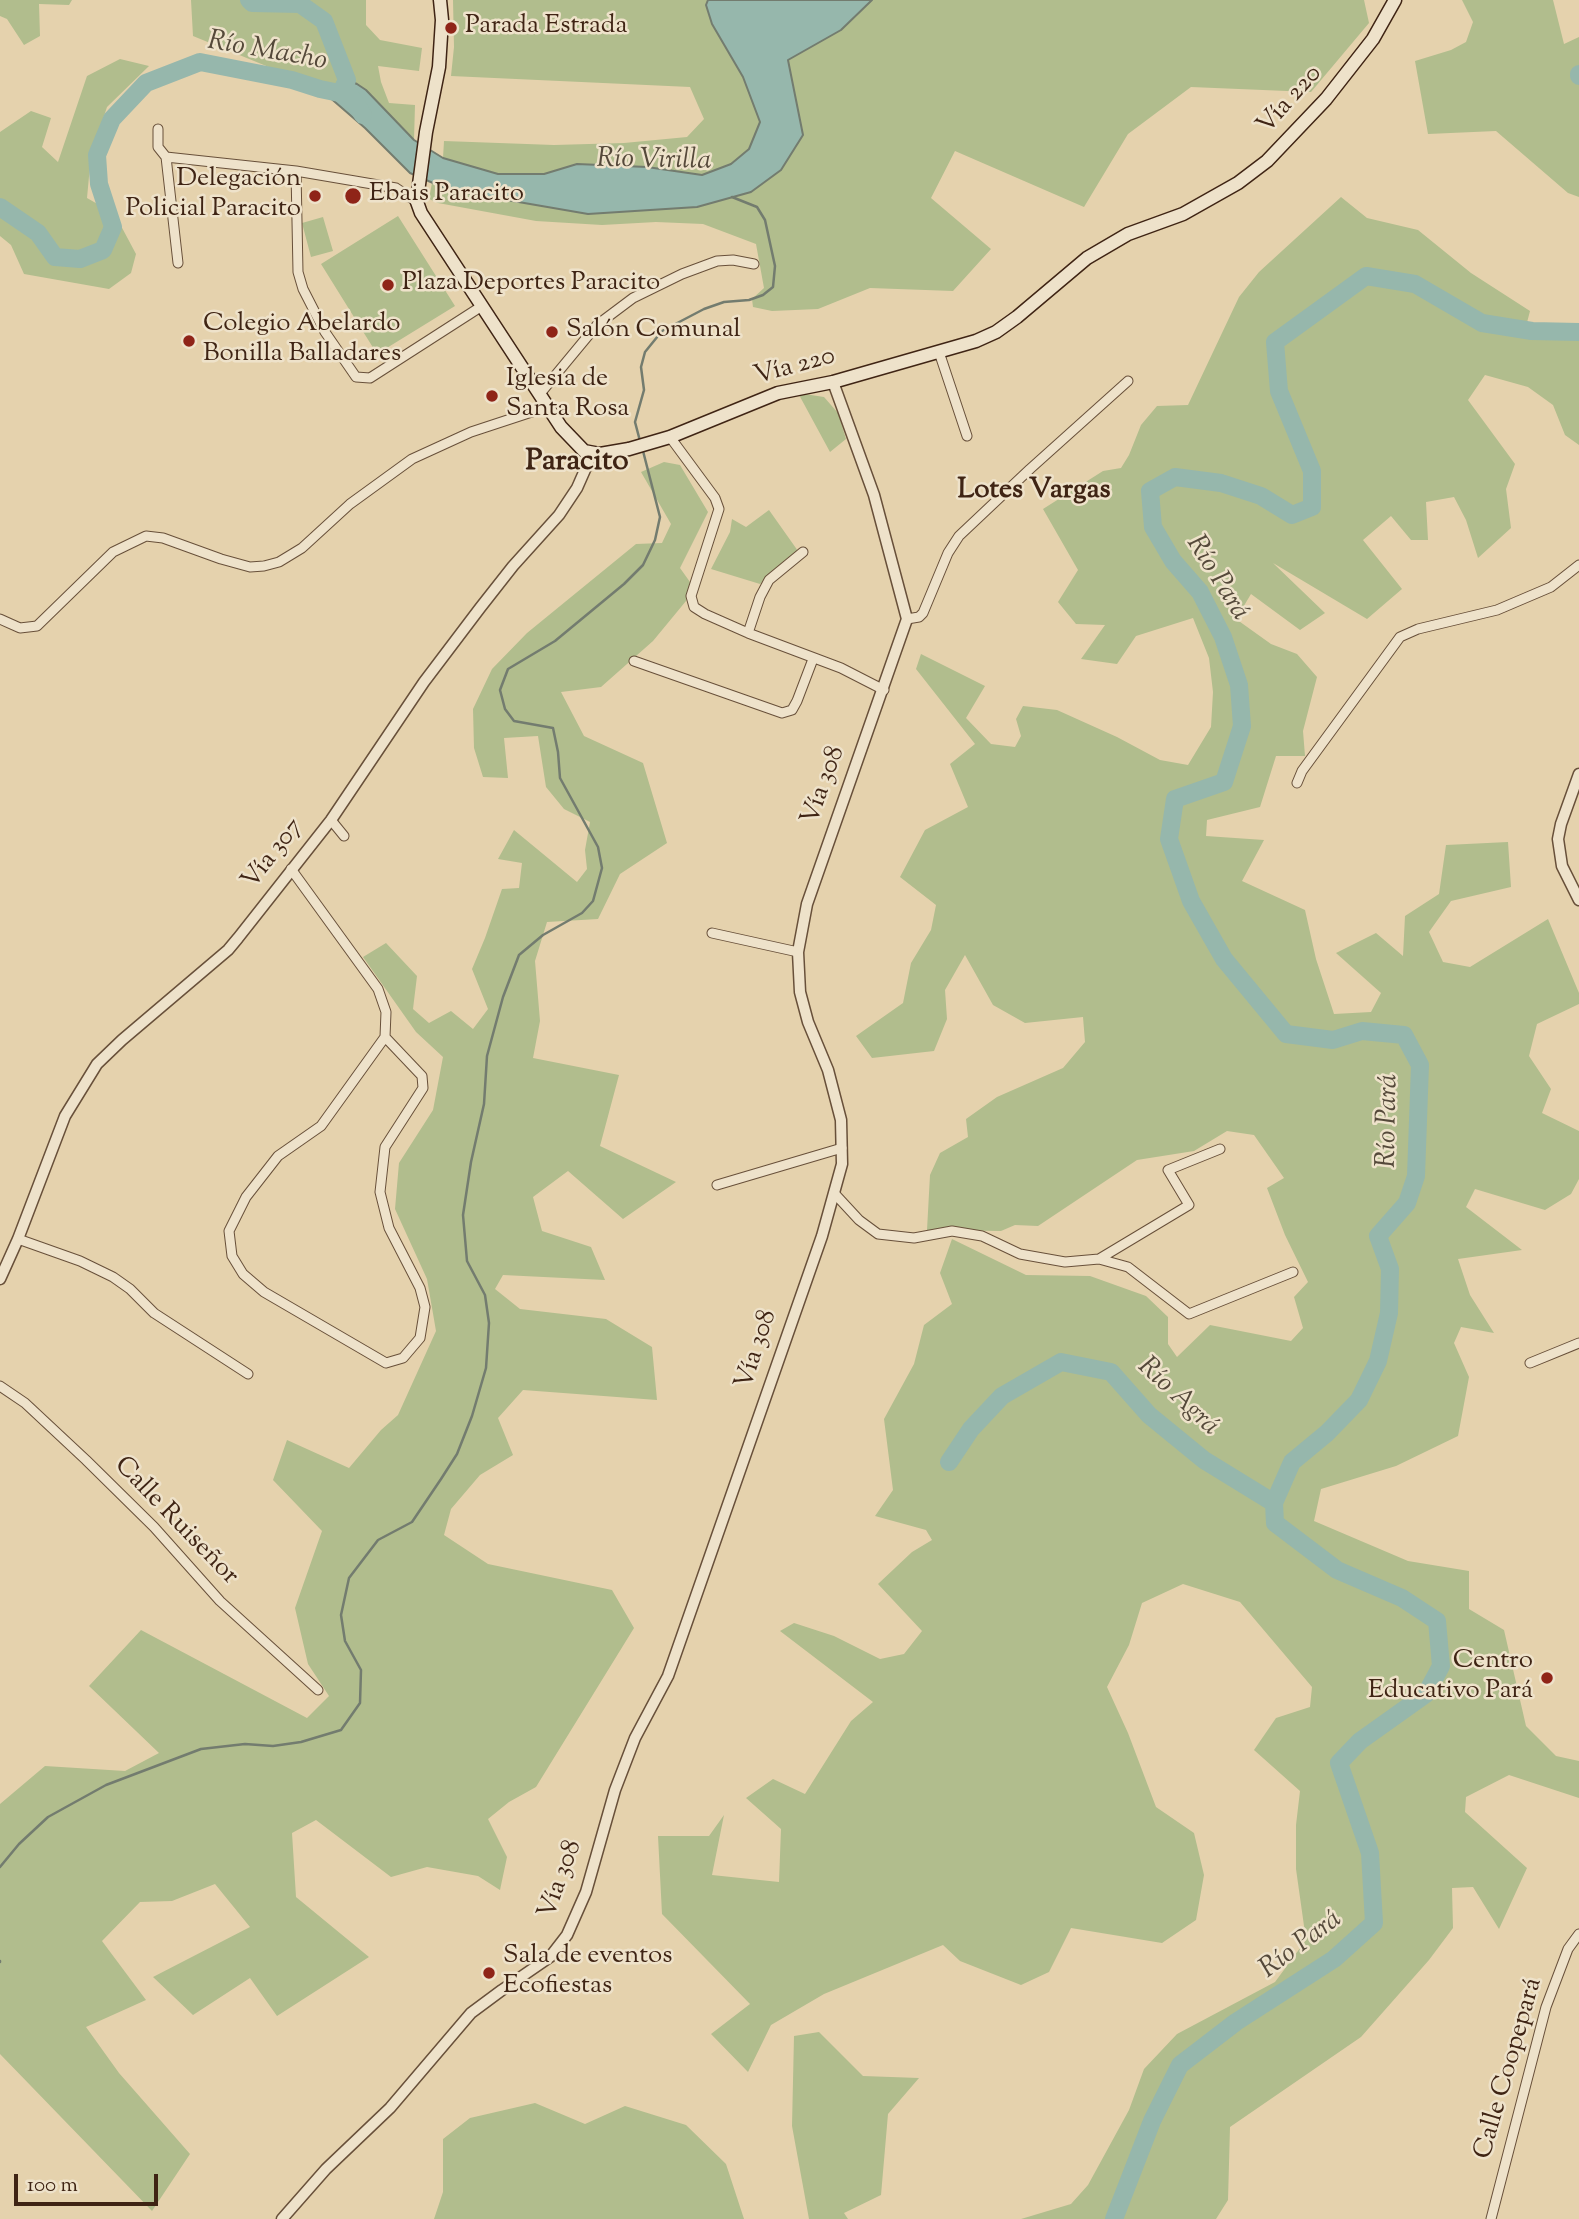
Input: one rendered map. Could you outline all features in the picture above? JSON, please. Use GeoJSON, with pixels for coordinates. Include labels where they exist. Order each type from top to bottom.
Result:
{"type":"FeatureCollection","features":[{"type":"Feature","properties":{"kind":"main road"},"geometry":{"type":"LineString","coordinates":[[440,0],[442,20],[439,67],[426,132],[418,197],[421,213],[547,407],[578,445],[592,454]]}},
{"type":"Feature","properties":{"kind":"main road","name":"Vía 220"},"geometry":{"type":"LineString","coordinates":[[592,454],[608,454],[651,444],[778,393],[833,382],[976,341],[996,332],[1087,258],[1128,234],[1183,214],[1238,183],[1267,161],[1309,117],[1362,53],[1390,13],[1395,0]]}},
{"type":"Feature","properties":{"kind":"street"},"geometry":{"type":"LineString","coordinates":[[158,129],[158,147],[166,157],[178,263]]}},
{"type":"Feature","properties":{"kind":"street"},"geometry":{"type":"LineString","coordinates":[[166,157],[296,171],[396,188],[418,197]]}},
{"type":"Feature","properties":{"kind":"street"},"geometry":{"type":"LineString","coordinates":[[296,171],[298,272],[303,289],[325,332],[356,377],[370,377],[482,306]]}},
{"type":"Feature","properties":{"kind":"street"},"geometry":{"type":"LineString","coordinates":[[539,395],[597,326],[633,298],[682,274],[717,261],[733,260],[754,264]]}},
{"type":"Feature","properties":{"kind":"street"},"geometry":{"type":"LineString","coordinates":[[939,352],[967,436]]}},
{"type":"Feature","properties":{"kind":"street"},"geometry":{"type":"LineString","coordinates":[[833,382],[874,495],[907,619],[919,617],[923,613],[948,554],[959,536],[1128,381]]}},
{"type":"Feature","properties":{"kind":"street"},"geometry":{"type":"LineString","coordinates":[[0,620],[20,628],[37,626],[113,552],[146,536],[163,538],[250,567],[279,562],[302,548],[369,488],[412,459],[471,432],[547,407]]}},
{"type":"Feature","properties":{"kind":"street"},"geometry":{"type":"LineString","coordinates":[[670,437],[715,498],[719,509],[691,596],[694,607],[748,633],[841,668],[884,690]]}},
{"type":"Feature","properties":{"kind":"street","name":"Vía 307"},"geometry":{"type":"LineString","coordinates":[[0,1279],[65,1116],[97,1065],[122,1040],[228,950],[331,820],[440,661],[513,566],[559,515],[577,488],[592,454]]}},
{"type":"Feature","properties":{"kind":"street"},"geometry":{"type":"LineString","coordinates":[[748,633],[760,597],[769,580],[803,552]]}},
{"type":"Feature","properties":{"kind":"street"},"geometry":{"type":"LineString","coordinates":[[1297,783],[1302,771],[1400,637],[1418,629],[1507,607],[1551,587],[1579,565]]}},
{"type":"Feature","properties":{"kind":"street","name":"Vía 308"},"geometry":{"type":"LineString","coordinates":[[282,2219],[317,2179],[390,2108],[471,2013],[551,1957],[567,1935],[586,1892],[615,1790],[630,1751],[667,1676],[769,1388],[842,1164],[838,1104],[828,1070],[808,1022],[800,992],[797,951],[807,904],[907,619]]}},
{"type":"Feature","properties":{"kind":"street"},"geometry":{"type":"LineString","coordinates":[[634,660],[782,713],[792,710],[813,659]]}},
{"type":"Feature","properties":{"kind":"street"},"geometry":{"type":"LineString","coordinates":[[1579,774],[1558,839],[1562,866],[1579,900]]}},
{"type":"Feature","properties":{"kind":"street"},"geometry":{"type":"LineString","coordinates":[[331,820],[344,836]]}},
{"type":"Feature","properties":{"kind":"street"},"geometry":{"type":"LineString","coordinates":[[291,869],[378,989],[386,1012],[385,1037],[321,1126],[278,1156],[246,1197],[229,1231],[232,1256],[243,1274],[264,1292],[386,1363],[403,1358],[420,1338],[425,1307],[420,1288],[389,1228],[380,1192],[385,1147],[423,1088],[422,1076],[385,1037]]}},
{"type":"Feature","properties":{"kind":"street"},"geometry":{"type":"LineString","coordinates":[[712,933],[797,951]]}},
{"type":"Feature","properties":{"kind":"street"},"geometry":{"type":"LineString","coordinates":[[717,1185],[842,1149]]}},
{"type":"Feature","properties":{"kind":"street"},"geometry":{"type":"LineString","coordinates":[[1099,1259],[1189,1205],[1168,1170],[1220,1149]]}},
{"type":"Feature","properties":{"kind":"street"},"geometry":{"type":"LineString","coordinates":[[834,1193],[859,1220],[877,1234],[914,1238],[953,1231],[982,1236],[1020,1254],[1065,1262],[1099,1259],[1128,1267],[1189,1314],[1293,1272]]}},
{"type":"Feature","properties":{"kind":"street"},"geometry":{"type":"LineString","coordinates":[[18,1239],[80,1261],[113,1277],[154,1312],[248,1374]]}},
{"type":"Feature","properties":{"kind":"street"},"geometry":{"type":"LineString","coordinates":[[1530,1363],[1579,1343]]}},
{"type":"Feature","properties":{"kind":"street","name":"Calle Ruiseñor"},"geometry":{"type":"LineString","coordinates":[[0,1386],[25,1403],[86,1460],[154,1527],[220,1601],[318,1690]]}},
{"type":"Feature","properties":{"kind":"street","name":"Calle Coopepará"},"geometry":{"type":"LineString","coordinates":[[1491,2219],[1546,2007],[1569,1949],[1579,1934]]}},
{"type":"Feature","properties":{"kind":"green space"},"geometry":{"type":"Polygon","coordinates":[[[0,0],[72,0],[69,5],[39,4],[40,36],[24,45],[7,19],[0,16],[0,0]]]}},
{"type":"Feature","properties":{"kind":"green space"},"geometry":{"type":"Polygon","coordinates":[[[191,0],[366,0],[366,25],[380,40],[422,48],[419,71],[378,66],[389,103],[415,105],[414,140],[366,90],[344,86],[347,94],[320,88],[193,36],[191,0]]]}},
{"type":"Feature","properties":{"kind":"green space"},"geometry":{"type":"Polygon","coordinates":[[[453,0],[708,0],[706,5],[712,24],[743,77],[760,122],[749,149],[731,164],[702,175],[647,167],[577,164],[544,174],[498,174],[443,158],[444,141],[554,145],[624,143],[687,137],[704,119],[690,87],[451,76],[454,47],[453,0]]]}},
{"type":"Feature","properties":{"kind":"green space"},"geometry":{"type":"Polygon","coordinates":[[[872,0],[1364,0],[1369,23],[1311,92],[1191,87],[1128,134],[1084,207],[955,151],[931,198],[991,249],[953,291],[870,288],[818,309],[772,311],[753,307],[752,299],[764,288],[756,244],[703,224],[656,222],[602,225],[536,221],[438,203],[429,199],[432,183],[450,190],[588,214],[697,207],[803,135],[787,60],[841,30],[872,0]]]}},
{"type":"Feature","properties":{"kind":"green space"},"geometry":{"type":"Polygon","coordinates":[[[1462,0],[1553,0],[1564,44],[1579,37],[1579,197],[1568,193],[1496,131],[1428,134],[1415,61],[1451,50],[1466,42],[1473,22],[1462,0]]]}},
{"type":"Feature","properties":{"kind":"green space"},"geometry":{"type":"Polygon","coordinates":[[[120,59],[149,66],[107,107],[91,155],[87,198],[108,210],[120,224],[136,254],[131,273],[109,289],[24,274],[11,245],[0,236],[0,132],[31,111],[51,118],[42,147],[58,162],[87,76],[120,59]]]}},
{"type":"Feature","properties":{"kind":"green space"},"geometry":{"type":"Polygon","coordinates":[[[1341,197],[1367,218],[1418,230],[1471,273],[1530,311],[1524,334],[1579,328],[1579,445],[1565,435],[1553,405],[1528,387],[1485,375],[1468,400],[1515,464],[1506,489],[1511,528],[1478,558],[1466,520],[1454,497],[1426,502],[1428,540],[1411,540],[1391,516],[1363,540],[1402,589],[1367,619],[1273,563],[1325,613],[1300,630],[1251,594],[1236,619],[1271,644],[1297,654],[1317,677],[1303,731],[1305,756],[1276,756],[1260,807],[1207,820],[1206,836],[1264,840],[1242,881],[1305,910],[1316,959],[1334,1014],[1371,1012],[1381,993],[1336,953],[1376,933],[1403,956],[1405,916],[1439,894],[1446,845],[1508,842],[1511,887],[1451,901],[1429,932],[1443,962],[1470,967],[1548,919],[1579,993],[1579,1004],[1537,1024],[1529,1056],[1551,1089],[1542,1113],[1579,1131],[1579,1179],[1571,1194],[1545,1210],[1475,1189],[1466,1207],[1522,1250],[1458,1259],[1470,1295],[1494,1333],[1461,1327],[1454,1343],[1469,1377],[1458,1436],[1396,1466],[1321,1489],[1314,1521],[1408,1561],[1469,1571],[1469,1609],[1504,1630],[1526,1726],[1556,1756],[1579,1761],[1579,1798],[1509,1775],[1466,1797],[1465,1812],[1527,1868],[1499,1929],[1473,1887],[1452,1888],[1453,1928],[1429,1960],[1361,2037],[1230,2127],[1228,2200],[1216,2219],[1021,2219],[1071,2204],[1088,2185],[1129,2110],[1144,2069],[1177,2034],[1275,1982],[1306,1940],[1296,1869],[1296,1825],[1300,1791],[1254,1750],[1276,1718],[1310,1707],[1312,1687],[1240,1602],[1183,1584],[1142,1603],[1129,1645],[1107,1687],[1156,1807],[1194,1833],[1204,1875],[1196,1920],[1162,1943],[1071,1928],[1049,1972],[1021,1985],[960,1961],[943,1945],[824,1994],[771,2025],[748,2072],[711,2034],[750,2004],[662,1914],[658,1836],[709,1836],[724,1815],[712,1875],[779,1882],[781,1829],[746,1798],[773,1779],[805,1794],[851,1721],[873,1702],[780,1631],[794,1623],[834,1636],[880,1659],[904,1654],[922,1631],[878,1584],[912,1552],[932,1540],[926,1530],[875,1516],[893,1490],[884,1419],[914,1364],[924,1325],[952,1304],[940,1273],[952,1239],[1026,1275],[1090,1276],[1146,1296],[1168,1317],[1168,1344],[1177,1357],[1210,1325],[1291,1341],[1303,1328],[1294,1297],[1308,1282],[1285,1235],[1267,1188],[1284,1178],[1254,1135],[1227,1131],[1194,1151],[1137,1160],[1038,1226],[1015,1225],[1001,1231],[927,1230],[930,1175],[940,1153],[968,1137],[966,1119],[997,1097],[1063,1068],[1085,1042],[1083,1017],[1025,1023],[993,1005],[965,955],[945,990],[947,1019],[934,1051],[872,1058],[856,1036],[903,1003],[911,963],[931,930],[936,905],[900,877],[925,830],[968,807],[950,764],[975,744],[916,669],[921,654],[985,686],[966,718],[991,744],[1015,747],[1021,736],[1016,719],[1023,706],[1057,710],[1160,760],[1188,765],[1211,727],[1213,692],[1209,658],[1193,618],[1136,636],[1117,664],[1081,659],[1105,625],[1076,624],[1058,602],[1078,570],[1043,509],[1103,471],[1121,468],[1141,425],[1157,406],[1188,405],[1239,297],[1259,272],[1341,197]]]}},
{"type":"Feature","properties":{"kind":"green space","name":"Plaza Deportes Paracito"},"geometry":{"type":"Polygon","coordinates":[[[398,216],[455,306],[377,354],[321,264],[398,216]]]}},
{"type":"Feature","properties":{"kind":"green space"},"geometry":{"type":"Polygon","coordinates":[[[323,217],[333,251],[311,257],[302,223],[323,217]]]}},
{"type":"Feature","properties":{"kind":"green space"},"geometry":{"type":"Polygon","coordinates":[[[798,393],[824,397],[838,413],[846,439],[830,452],[798,393]]]}},
{"type":"Feature","properties":{"kind":"green space"},"geometry":{"type":"Polygon","coordinates":[[[664,462],[680,465],[708,512],[680,568],[690,582],[686,601],[653,641],[601,687],[561,692],[584,736],[643,763],[667,843],[620,874],[598,919],[547,922],[535,961],[540,1021],[533,1058],[619,1075],[600,1146],[676,1182],[623,1219],[568,1171],[533,1197],[542,1231],[591,1247],[605,1280],[503,1275],[495,1289],[520,1309],[606,1319],[652,1347],[657,1400],[523,1390],[498,1418],[513,1455],[480,1475],[451,1509],[444,1535],[488,1564],[612,1590],[634,1628],[536,1787],[509,1802],[488,1819],[507,1857],[500,1890],[478,1876],[427,1867],[391,1877],[316,1820],[292,1833],[296,1897],[369,1957],[277,2016],[250,1978],[193,2015],[153,1977],[250,1927],[215,1884],[172,1901],[140,1902],[102,1941],[146,2000],[86,2027],[119,2073],[190,2154],[152,2211],[0,2054],[0,1804],[45,1766],[125,1771],[159,1753],[89,1686],[141,1630],[307,1718],[329,1696],[308,1664],[295,1608],[322,1531],[273,1480],[287,1440],[349,1468],[381,1430],[398,1415],[436,1331],[427,1279],[395,1209],[399,1163],[433,1110],[443,1057],[416,1032],[363,957],[386,943],[417,976],[413,1009],[429,1023],[451,1011],[473,1029],[488,1009],[472,969],[502,889],[519,888],[522,863],[498,859],[514,830],[577,882],[587,869],[585,850],[590,822],[564,809],[546,787],[538,736],[504,738],[508,778],[483,777],[474,748],[473,709],[492,669],[527,633],[636,544],[662,543],[671,524],[641,472],[664,462]]]}},
{"type":"Feature","properties":{"kind":"green space"},"geometry":{"type":"Polygon","coordinates":[[[769,510],[798,551],[760,584],[711,569],[730,532],[732,519],[746,527],[769,510]]]}},
{"type":"Feature","properties":{"kind":"green space"},"geometry":{"type":"Polygon","coordinates":[[[819,2032],[863,2076],[919,2078],[888,2114],[881,2195],[844,2213],[848,2219],[809,2219],[792,2126],[794,2036],[819,2032]]]}},
{"type":"Feature","properties":{"kind":"green space"},"geometry":{"type":"Polygon","coordinates":[[[535,2103],[585,2124],[625,2106],[686,2125],[726,2164],[744,2219],[434,2219],[443,2192],[443,2139],[470,2118],[535,2103]]]}},
{"type":"Feature","properties":{"kind":"water"},"geometry":{"type":"Polygon","coordinates":[[[708,0],[872,0],[841,30],[788,60],[803,135],[781,170],[751,192],[697,207],[588,214],[449,190],[410,173],[365,128],[320,89],[348,95],[344,86],[347,80],[357,84],[414,140],[443,158],[498,174],[544,174],[577,164],[647,167],[702,175],[731,164],[749,149],[760,122],[743,77],[712,24],[706,5],[708,0]]]}},
{"type":"Feature","properties":{"kind":"waterway","name":"Río Virilla"},"geometry":{"type":"LineString","coordinates":[[249,0],[252,3],[300,4],[324,21],[347,80],[344,86],[363,115]]}},
{"type":"Feature","properties":{"kind":"waterway","name":"Río Macho"},"geometry":{"type":"LineString","coordinates":[[0,207],[38,233],[55,257],[80,259],[103,250],[113,227],[99,184],[97,155],[112,119],[146,83],[200,62],[292,80],[349,95]]}},
{"type":"Feature","properties":{"kind":"waterway"},"geometry":{"type":"LineString","coordinates":[[640,441],[635,422],[644,390],[641,367],[645,352],[662,331],[704,309],[724,302],[749,300],[763,295],[773,287],[775,266],[765,220],[757,207],[732,197]]}},
{"type":"Feature","properties":{"kind":"waterway","name":"Río Pará"},"geometry":{"type":"LineString","coordinates":[[1114,2219],[1152,2121],[1180,2065],[1236,2022],[1334,1959],[1374,1923],[1370,1853],[1339,1763],[1360,1741],[1426,1694],[1441,1666],[1437,1621],[1402,1598],[1337,1570],[1275,1523],[1274,1503],[1292,1462],[1327,1433],[1359,1400],[1378,1361],[1389,1313],[1390,1269],[1378,1236],[1407,1203],[1416,1176],[1420,1065],[1404,1035],[1362,1031],[1333,1040],[1286,1034],[1224,959],[1191,901],[1169,839],[1175,799],[1224,782],[1242,726],[1239,685],[1223,637],[1200,592],[1173,561],[1153,527],[1150,491],[1175,477],[1221,483],[1261,496],[1292,515],[1312,507],[1312,471],[1279,391],[1275,342],[1366,276],[1415,284],[1482,323],[1532,331],[1579,332]]}},
{"type":"Feature","properties":{"kind":"waterway"},"geometry":{"type":"LineString","coordinates":[[0,1867],[19,1844],[48,1817],[106,1785],[201,1749],[245,1744],[273,1746],[301,1742],[341,1730],[360,1703],[361,1670],[345,1641],[341,1615],[349,1578],[378,1540],[412,1522],[441,1479],[457,1454],[486,1368],[489,1323],[485,1295],[467,1261],[463,1215],[484,1104],[487,1056],[503,997],[519,955],[543,935],[582,913],[593,901],[602,868],[598,847],[560,778],[553,728],[514,721],[505,709],[500,690],[508,669],[555,641],[643,565],[655,540],[660,517],[643,451]]}},
{"type":"Feature","properties":{"kind":"waterway","name":"Río Agrá"},"geometry":{"type":"LineString","coordinates":[[949,1462],[971,1429],[1002,1396],[1061,1362],[1111,1372],[1149,1415],[1204,1460],[1274,1503]]}},
{"type":"Feature","properties":{"kind":"place","name":"Parada Estrada"},"geometry":{"type":"Point","coordinates":[451,28]}},
{"type":"Feature","properties":{"kind":"place","name":"Delegación Policial Paracito"},"geometry":{"type":"Point","coordinates":[315,196]}},
{"type":"Feature","properties":{"kind":"place","name":"Ebais Paracito"},"geometry":{"type":"Point","coordinates":[353,196]}},
{"type":"Feature","properties":{"kind":"place","name":"Plaza Deportes Paracito"},"geometry":{"type":"Point","coordinates":[388,285]}},
{"type":"Feature","properties":{"kind":"place","name":"Salón Comunal"},"geometry":{"type":"Point","coordinates":[552,332]}},
{"type":"Feature","properties":{"kind":"place","name":"Colegio Abelardo Bonilla Balladares"},"geometry":{"type":"Point","coordinates":[189,341]}},
{"type":"Feature","properties":{"kind":"place","name":"Iglesia de Santa Rosa"},"geometry":{"type":"Point","coordinates":[492,396]}},
{"type":"Feature","properties":{"kind":"place","name":"Centro Educativo Pará"},"geometry":{"type":"Point","coordinates":[1547,1678]}},
{"type":"Feature","properties":{"kind":"place","name":"Sala de eventos Ecofiestas"},"geometry":{"type":"Point","coordinates":[489,1973]}},
{"type":"Feature","properties":{"kind":"district","name":"Paracito"},"geometry":{"type":"Point","coordinates":[577,464]}},
{"type":"Feature","properties":{"kind":"district","name":"Lotes Vargas"},"geometry":{"type":"Point","coordinates":[1034,492]}}]}
